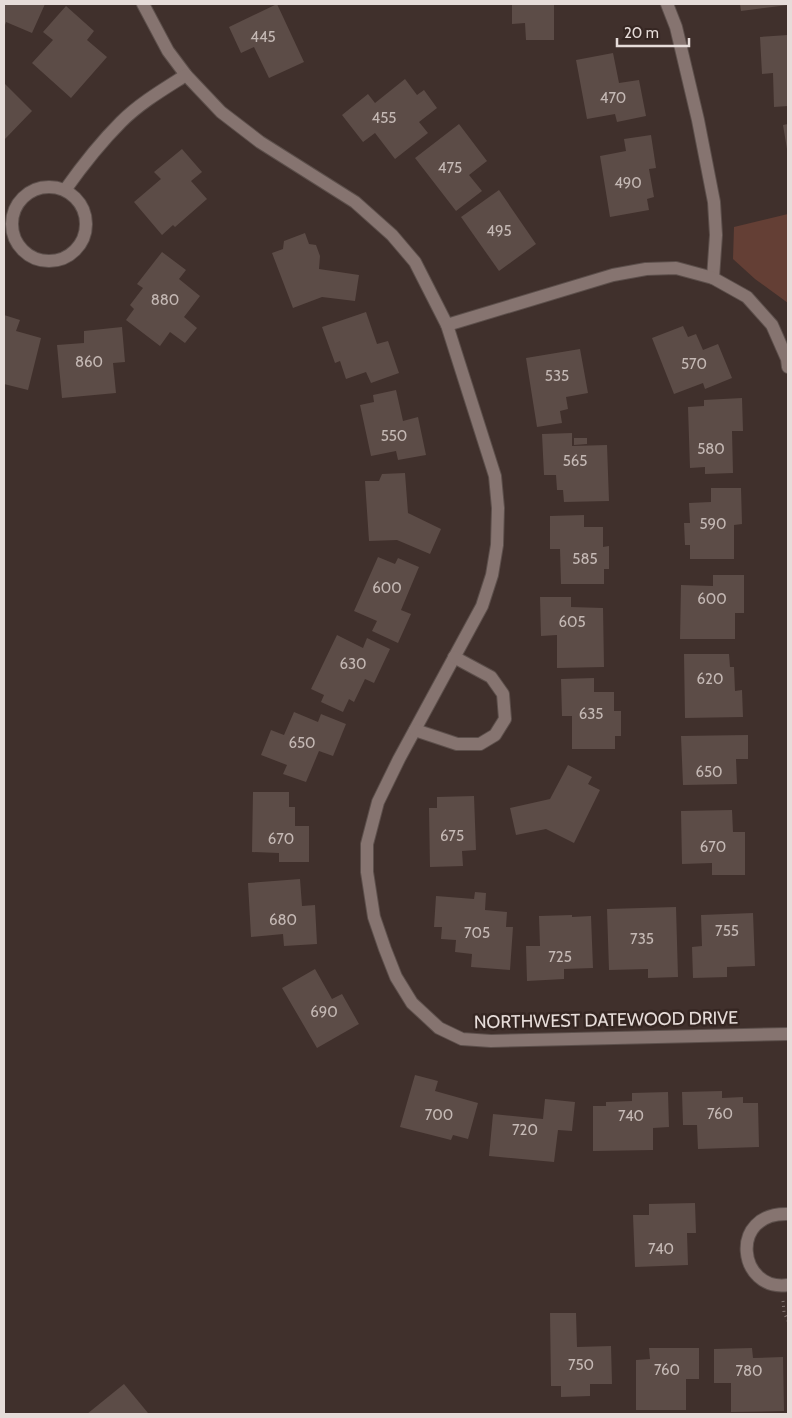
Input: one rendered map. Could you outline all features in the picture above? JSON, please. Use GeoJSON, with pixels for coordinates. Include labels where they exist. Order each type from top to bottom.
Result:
{"type":"FeatureCollection","features":[{"type":"Feature","properties":{"kind":"street","name":"NORTHWEST DATEWOOD DRIVE"},"geometry":{"type":"LineString","coordinates":[[143,4],[168,51],[186,74],[222,112],[260,142],[355,202],[392,235],[415,262],[447,325],[495,476],[498,508],[497,545],[492,575],[482,606],[378,802],[367,844],[367,872],[374,917],[396,977],[412,1003],[439,1028],[462,1039],[492,1041],[788,1034]]}},
{"type":"Feature","properties":{"kind":"street"},"geometry":{"type":"LineString","coordinates":[[667,4],[676,27],[698,120],[714,202],[716,236],[713,278]]}},
{"type":"Feature","properties":{"kind":"street"},"geometry":{"type":"LineString","coordinates":[[65,190],[84,163],[122,121],[152,97],[186,74]]}},
{"type":"Feature","properties":{"kind":"street"},"geometry":{"type":"LineString","coordinates":[[42,187],[65,190],[75,196],[82,205],[86,216],[87,228],[84,239],[77,249],[68,256],[46,261],[34,258],[24,252],[12,232],[12,220],[15,209],[21,199],[30,192],[42,187]]}},
{"type":"Feature","properties":{"kind":"street"},"geometry":{"type":"LineString","coordinates":[[447,325],[613,275],[646,269],[676,268],[713,278],[747,298],[772,325],[787,359],[788,367]]}},
{"type":"Feature","properties":{"kind":"street"},"geometry":{"type":"LineString","coordinates":[[415,730],[457,744],[480,744],[495,735],[505,719],[503,694],[491,677],[454,657]]}},
{"type":"Feature","properties":{"kind":"street"},"geometry":{"type":"LineString","coordinates":[[788,1214],[777,1213],[766,1217],[756,1224],[746,1246],[747,1258],[752,1269],[760,1278],[770,1284],[788,1285]]}},
{"type":"Feature","properties":{"kind":"shaded area"},"geometry":{"type":"Polygon","coordinates":[[[788,214],[788,303],[755,279],[733,259],[734,227],[788,214]]]}},
{"type":"Feature","properties":{"kind":"building"},"geometry":{"type":"Polygon","coordinates":[[[4,4],[45,4],[32,33],[6,22],[4,28],[4,4]]]}},
{"type":"Feature","properties":{"kind":"building"},"geometry":{"type":"Polygon","coordinates":[[[277,4],[304,62],[269,78],[254,47],[241,53],[229,27],[277,4]]]}},
{"type":"Feature","properties":{"kind":"building"},"geometry":{"type":"Polygon","coordinates":[[[512,4],[554,4],[554,40],[526,40],[525,23],[512,24],[512,4]]]}},
{"type":"Feature","properties":{"kind":"building"},"geometry":{"type":"Polygon","coordinates":[[[740,4],[788,4],[788,5],[741,11],[740,4]]]}},
{"type":"Feature","properties":{"kind":"building"},"geometry":{"type":"Polygon","coordinates":[[[66,6],[94,31],[87,40],[107,57],[71,98],[32,63],[53,40],[43,32],[66,6]]]}},
{"type":"Feature","properties":{"kind":"building"},"geometry":{"type":"Polygon","coordinates":[[[788,35],[788,106],[774,107],[773,73],[762,74],[760,37],[788,35]]]}},
{"type":"Feature","properties":{"kind":"building"},"geometry":{"type":"Polygon","coordinates":[[[613,53],[619,83],[639,80],[646,116],[617,122],[615,114],[587,119],[576,60],[613,53]]]}},
{"type":"Feature","properties":{"kind":"building"},"geometry":{"type":"Polygon","coordinates":[[[405,79],[417,95],[424,90],[437,108],[419,122],[428,133],[395,159],[375,133],[363,142],[342,115],[368,94],[375,103],[405,79]]]}},
{"type":"Feature","properties":{"kind":"building"},"geometry":{"type":"Polygon","coordinates":[[[4,83],[32,111],[4,140],[4,83]]]}},
{"type":"Feature","properties":{"kind":"building"},"geometry":{"type":"Polygon","coordinates":[[[459,124],[487,161],[469,175],[482,191],[456,211],[415,158],[459,124]]]}},
{"type":"Feature","properties":{"kind":"building"},"geometry":{"type":"Polygon","coordinates":[[[788,124],[788,149],[787,149],[783,125],[788,124]]]}},
{"type":"Feature","properties":{"kind":"building"},"geometry":{"type":"Polygon","coordinates":[[[651,135],[656,168],[649,169],[654,197],[647,199],[649,210],[610,217],[600,156],[626,151],[624,139],[651,135]]]}},
{"type":"Feature","properties":{"kind":"building"},"geometry":{"type":"Polygon","coordinates":[[[182,149],[202,172],[191,181],[207,199],[175,227],[173,225],[162,235],[134,202],[161,179],[154,172],[182,149]]]}},
{"type":"Feature","properties":{"kind":"building"},"geometry":{"type":"Polygon","coordinates":[[[499,190],[536,244],[499,271],[461,217],[499,190]]]}},
{"type":"Feature","properties":{"kind":"building"},"geometry":{"type":"Polygon","coordinates":[[[305,233],[309,244],[316,245],[320,256],[319,269],[359,275],[355,301],[322,297],[293,308],[272,253],[283,249],[284,241],[305,233]]]}},
{"type":"Feature","properties":{"kind":"building"},"geometry":{"type":"Polygon","coordinates":[[[162,252],[186,270],[179,279],[200,296],[184,317],[197,328],[185,343],[170,332],[160,346],[126,320],[134,309],[130,305],[143,288],[137,284],[162,252]]]}},
{"type":"Feature","properties":{"kind":"building"},"geometry":{"type":"Polygon","coordinates":[[[366,312],[377,344],[388,341],[399,373],[371,383],[366,372],[346,379],[340,361],[335,363],[322,327],[366,312]]]}},
{"type":"Feature","properties":{"kind":"building"},"geometry":{"type":"Polygon","coordinates":[[[4,315],[20,320],[16,331],[41,338],[28,390],[4,384],[4,315]]]}},
{"type":"Feature","properties":{"kind":"building"},"geometry":{"type":"Polygon","coordinates":[[[683,326],[688,337],[696,334],[703,350],[718,344],[732,378],[705,389],[703,383],[674,394],[652,338],[683,326]]]}},
{"type":"Feature","properties":{"kind":"building"},"geometry":{"type":"Polygon","coordinates":[[[122,327],[125,362],[113,363],[116,393],[62,398],[57,345],[84,343],[84,331],[122,327]]]}},
{"type":"Feature","properties":{"kind":"building"},"geometry":{"type":"Polygon","coordinates":[[[580,349],[588,393],[566,397],[568,409],[560,411],[562,423],[537,427],[526,358],[580,349]]]}},
{"type":"Feature","properties":{"kind":"building"},"geometry":{"type":"Polygon","coordinates":[[[396,390],[403,421],[418,417],[426,455],[398,460],[396,451],[371,456],[360,405],[374,402],[373,395],[396,390]]]}},
{"type":"Feature","properties":{"kind":"building"},"geometry":{"type":"Polygon","coordinates":[[[742,398],[743,431],[732,431],[733,473],[705,474],[705,467],[690,468],[688,407],[704,406],[704,400],[742,398]]]}},
{"type":"Feature","properties":{"kind":"building"},"geometry":{"type":"Polygon","coordinates":[[[572,433],[572,446],[607,445],[609,501],[564,502],[563,490],[557,490],[556,475],[544,475],[542,434],[572,433]]]}},
{"type":"Feature","properties":{"kind":"building"},"geometry":{"type":"Polygon","coordinates":[[[574,438],[587,438],[587,444],[574,445],[574,438]]]}},
{"type":"Feature","properties":{"kind":"building"},"geometry":{"type":"Polygon","coordinates":[[[405,473],[408,513],[441,529],[430,554],[397,540],[369,541],[365,481],[379,481],[382,474],[405,473]]]}},
{"type":"Feature","properties":{"kind":"building"},"geometry":{"type":"Polygon","coordinates":[[[711,488],[741,488],[742,524],[734,525],[734,559],[690,559],[690,545],[685,545],[684,523],[690,523],[689,503],[711,502],[711,488]]]}},
{"type":"Feature","properties":{"kind":"building"},"geometry":{"type":"Polygon","coordinates":[[[584,515],[584,527],[603,527],[603,547],[609,546],[609,569],[604,569],[604,584],[561,584],[560,549],[550,549],[550,516],[584,515]]]}},
{"type":"Feature","properties":{"kind":"building"},"geometry":{"type":"Polygon","coordinates":[[[378,557],[395,564],[398,558],[419,567],[401,610],[411,614],[398,643],[372,631],[377,621],[354,611],[378,557]]]}},
{"type":"Feature","properties":{"kind":"building"},"geometry":{"type":"Polygon","coordinates":[[[713,575],[744,575],[744,613],[735,613],[735,639],[680,639],[681,585],[713,586],[713,575]]]}},
{"type":"Feature","properties":{"kind":"building"},"geometry":{"type":"Polygon","coordinates":[[[540,597],[571,597],[571,607],[603,608],[604,667],[557,668],[557,635],[541,636],[540,597]]]}},
{"type":"Feature","properties":{"kind":"building"},"geometry":{"type":"Polygon","coordinates":[[[337,635],[363,648],[367,638],[390,649],[374,683],[365,679],[354,702],[349,699],[343,712],[321,702],[324,695],[311,689],[337,635]]]}},
{"type":"Feature","properties":{"kind":"building"},"geometry":{"type":"Polygon","coordinates":[[[684,654],[729,654],[730,667],[734,667],[735,691],[742,690],[743,717],[685,718],[684,654]]]}},
{"type":"Feature","properties":{"kind":"building"},"geometry":{"type":"Polygon","coordinates":[[[594,678],[594,692],[614,692],[614,711],[621,711],[621,736],[615,736],[615,749],[572,749],[572,716],[562,716],[561,679],[594,678]]]}},
{"type":"Feature","properties":{"kind":"building"},"geometry":{"type":"Polygon","coordinates":[[[294,712],[318,722],[321,714],[346,724],[333,756],[319,751],[306,782],[283,774],[287,765],[261,755],[271,730],[284,735],[294,712]]]}},
{"type":"Feature","properties":{"kind":"building"},"geometry":{"type":"Polygon","coordinates":[[[748,735],[748,759],[736,759],[737,784],[683,785],[681,736],[748,735]]]}},
{"type":"Feature","properties":{"kind":"building"},"geometry":{"type":"Polygon","coordinates":[[[568,765],[592,777],[588,784],[600,790],[574,843],[546,829],[516,835],[510,808],[550,799],[568,765]]]}},
{"type":"Feature","properties":{"kind":"building"},"geometry":{"type":"Polygon","coordinates":[[[253,792],[289,792],[289,807],[295,807],[295,826],[309,826],[309,862],[279,862],[279,853],[252,852],[253,792]]]}},
{"type":"Feature","properties":{"kind":"building"},"geometry":{"type":"Polygon","coordinates":[[[474,796],[476,850],[462,851],[463,866],[430,867],[429,808],[437,808],[437,797],[474,796]]]}},
{"type":"Feature","properties":{"kind":"building"},"geometry":{"type":"Polygon","coordinates":[[[732,810],[733,832],[745,832],[745,875],[712,875],[712,863],[682,864],[681,811],[732,810]]]}},
{"type":"Feature","properties":{"kind":"building"},"geometry":{"type":"Polygon","coordinates":[[[300,879],[302,906],[315,905],[317,944],[284,946],[283,934],[251,937],[248,883],[300,879]]]}},
{"type":"Feature","properties":{"kind":"building"},"geometry":{"type":"Polygon","coordinates":[[[475,892],[486,893],[485,910],[507,912],[506,927],[513,927],[510,970],[471,967],[472,954],[455,952],[456,940],[441,939],[442,927],[434,927],[436,896],[474,899],[475,892]]]}},
{"type":"Feature","properties":{"kind":"building"},"geometry":{"type":"Polygon","coordinates":[[[676,907],[678,977],[648,978],[648,969],[609,970],[607,909],[676,907]]]}},
{"type":"Feature","properties":{"kind":"building"},"geometry":{"type":"Polygon","coordinates":[[[753,913],[755,966],[727,967],[727,977],[693,978],[692,947],[702,946],[701,915],[753,913]]]}},
{"type":"Feature","properties":{"kind":"building"},"geometry":{"type":"Polygon","coordinates":[[[572,915],[572,917],[591,916],[593,968],[564,969],[564,979],[527,981],[526,946],[540,946],[539,916],[572,915]]]}},
{"type":"Feature","properties":{"kind":"building"},"geometry":{"type":"Polygon","coordinates":[[[315,969],[332,999],[342,994],[359,1024],[317,1048],[282,988],[315,969]]]}},
{"type":"Feature","properties":{"kind":"building"},"geometry":{"type":"Polygon","coordinates":[[[415,1075],[438,1081],[435,1091],[478,1103],[468,1139],[453,1135],[451,1140],[400,1127],[415,1075]]]}},
{"type":"Feature","properties":{"kind":"building"},"geometry":{"type":"Polygon","coordinates":[[[722,1091],[722,1098],[743,1097],[743,1103],[758,1103],[759,1147],[698,1149],[697,1125],[683,1125],[682,1092],[722,1091]]]}},
{"type":"Feature","properties":{"kind":"building"},"geometry":{"type":"Polygon","coordinates":[[[668,1092],[669,1127],[653,1128],[653,1150],[593,1151],[593,1106],[606,1106],[606,1102],[632,1101],[632,1093],[668,1092]]]}},
{"type":"Feature","properties":{"kind":"building"},"geometry":{"type":"Polygon","coordinates":[[[545,1099],[575,1102],[572,1131],[558,1130],[554,1162],[489,1156],[493,1114],[543,1119],[545,1099]]]}},
{"type":"Feature","properties":{"kind":"building"},"geometry":{"type":"Polygon","coordinates":[[[695,1203],[696,1233],[687,1233],[688,1265],[635,1267],[633,1215],[649,1215],[649,1204],[695,1203]]]}},
{"type":"Feature","properties":{"kind":"building"},"geometry":{"type":"Polygon","coordinates":[[[550,1313],[576,1313],[577,1347],[611,1346],[612,1384],[590,1384],[590,1396],[561,1397],[561,1386],[551,1386],[550,1313]]]}},
{"type":"Feature","properties":{"kind":"building"},"geometry":{"type":"Polygon","coordinates":[[[649,1348],[699,1348],[699,1379],[686,1379],[686,1410],[636,1410],[636,1360],[650,1359],[649,1348]]]}},
{"type":"Feature","properties":{"kind":"building"},"geometry":{"type":"Polygon","coordinates":[[[752,1348],[753,1358],[783,1357],[784,1411],[731,1412],[731,1383],[714,1383],[714,1349],[752,1348]]]}},
{"type":"Feature","properties":{"kind":"building"},"geometry":{"type":"Polygon","coordinates":[[[124,1384],[148,1413],[87,1414],[124,1384]]]}}]}
